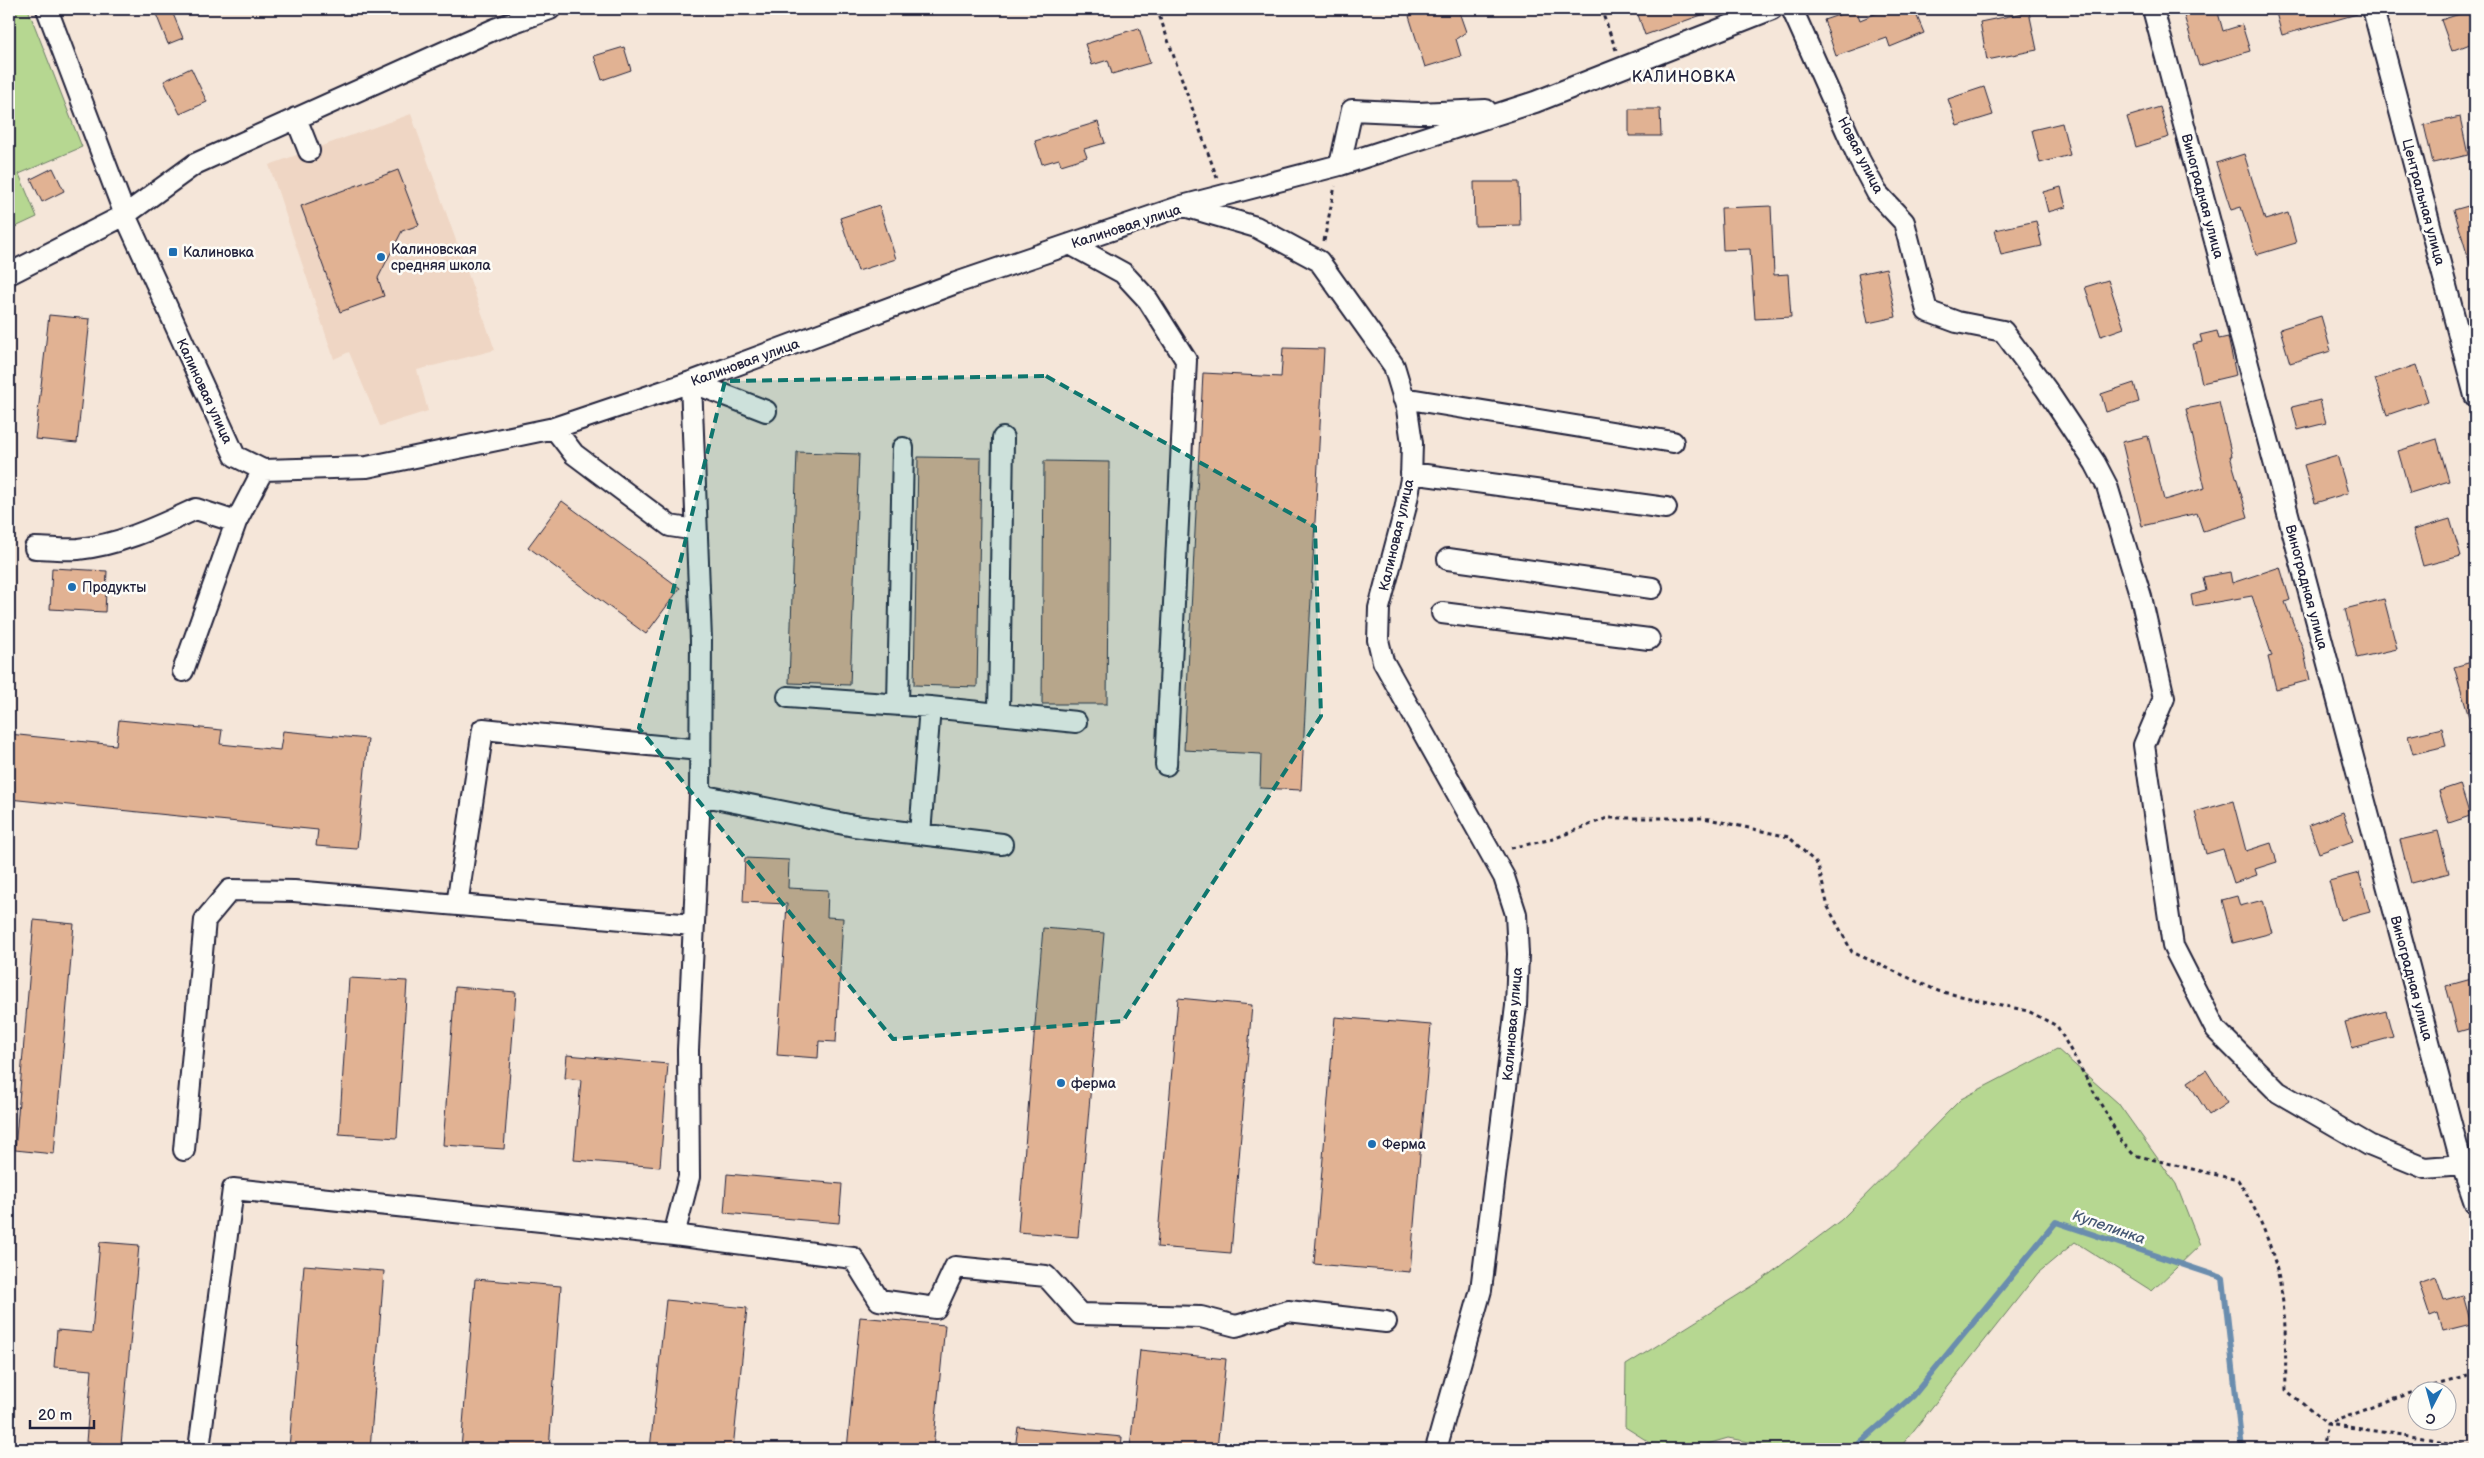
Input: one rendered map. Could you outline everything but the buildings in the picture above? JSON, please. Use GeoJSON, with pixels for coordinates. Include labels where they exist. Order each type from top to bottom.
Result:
{"type":"FeatureCollection","features":[{"type":"Feature","properties":{"kind":"street","name":"Калиновая улица"},"geometry":{"type":"LineString","coordinates":[[48,9],[125,215],[235,456],[263,470],[367,467],[554,428],[691,382],[956,283],[1182,206],[1256,227],[1319,261],[1394,366],[1412,443],[1411,473],[1405,510],[1379,608],[1378,640],[1383,661],[1504,877],[1516,914],[1518,954],[1516,1006],[1480,1290],[1436,1449]]}},
{"type":"Feature","properties":{"kind":"street"},"geometry":{"type":"LineString","coordinates":[[9,274],[125,215],[195,164],[495,29],[550,9]]}},
{"type":"Feature","properties":{"kind":"street"},"geometry":{"type":"LineString","coordinates":[[1182,206],[1340,165],[1513,109],[1772,9]]}},
{"type":"Feature","properties":{"kind":"street","name":"Новая улица"},"geometry":{"type":"LineString","coordinates":[[1792,9],[1877,193],[1904,222],[1927,311],[1957,322],[2003,331],[2046,389],[2095,463],[2110,495],[2140,597],[2164,698],[2144,745],[2173,946],[2216,1030],[2278,1092],[2369,1145],[2425,1168],[2462,1166]]}},
{"type":"Feature","properties":{"kind":"street","name":"Виноградная улица"},"geometry":{"type":"LineString","coordinates":[[2153,9],[2462,1166],[2475,1203]]}},
{"type":"Feature","properties":{"kind":"street","name":"Центральная улица"},"geometry":{"type":"LineString","coordinates":[[2373,9],[2475,396]]}},
{"type":"Feature","properties":{"kind":"street"},"geometry":{"type":"LineString","coordinates":[[1340,165],[1352,110],[1418,113],[1513,109]]}},
{"type":"Feature","properties":{"kind":"street"},"geometry":{"type":"LineString","coordinates":[[296,118],[309,150]]}},
{"type":"Feature","properties":{"kind":"street"},"geometry":{"type":"LineString","coordinates":[[1070,244],[1123,273],[1148,300],[1186,360],[1166,765]]}},
{"type":"Feature","properties":{"kind":"street"},"geometry":{"type":"LineString","coordinates":[[674,1235],[689,1177],[688,1050],[700,795],[701,640],[691,382],[766,411]]}},
{"type":"Feature","properties":{"kind":"street"},"geometry":{"type":"LineString","coordinates":[[1403,398],[1673,442]]}},
{"type":"Feature","properties":{"kind":"street"},"geometry":{"type":"LineString","coordinates":[[554,428],[574,454],[670,526],[696,530]]}},
{"type":"Feature","properties":{"kind":"street"},"geometry":{"type":"LineString","coordinates":[[998,714],[1003,438]]}},
{"type":"Feature","properties":{"kind":"street"},"geometry":{"type":"LineString","coordinates":[[898,705],[903,448]]}},
{"type":"Feature","properties":{"kind":"street"},"geometry":{"type":"LineString","coordinates":[[183,671],[236,522],[263,470]]}},
{"type":"Feature","properties":{"kind":"street"},"geometry":{"type":"LineString","coordinates":[[1411,473],[1666,508]]}},
{"type":"Feature","properties":{"kind":"street"},"geometry":{"type":"LineString","coordinates":[[36,548],[78,549],[95,546],[155,528],[196,509],[236,522]]}},
{"type":"Feature","properties":{"kind":"street"},"geometry":{"type":"LineString","coordinates":[[1448,559],[1652,588]]}},
{"type":"Feature","properties":{"kind":"street"},"geometry":{"type":"LineString","coordinates":[[1442,613],[1650,639]]}},
{"type":"Feature","properties":{"kind":"street"},"geometry":{"type":"LineString","coordinates":[[788,698],[930,707],[1076,722]]}},
{"type":"Feature","properties":{"kind":"street"},"geometry":{"type":"LineString","coordinates":[[920,834],[930,707]]}},
{"type":"Feature","properties":{"kind":"street"},"geometry":{"type":"LineString","coordinates":[[457,905],[483,729],[700,750]]}},
{"type":"Feature","properties":{"kind":"street"},"geometry":{"type":"LineString","coordinates":[[700,795],[854,826],[1002,844]]}},
{"type":"Feature","properties":{"kind":"street"},"geometry":{"type":"LineString","coordinates":[[184,1150],[205,920],[230,890],[294,890],[693,926]]}},
{"type":"Feature","properties":{"kind":"street"},"geometry":{"type":"LineString","coordinates":[[199,1449],[233,1189],[674,1235],[853,1258],[879,1300],[936,1308],[955,1267],[1046,1276],[1080,1314],[1201,1317],[1236,1326],[1288,1311],[1386,1322]]}},
{"type":"Feature","properties":{"kind":"path"},"geometry":{"type":"LineString","coordinates":[[1157,9],[1224,196]]}},
{"type":"Feature","properties":{"kind":"path"},"geometry":{"type":"LineString","coordinates":[[1319,261],[1340,165]]}},
{"type":"Feature","properties":{"kind":"path"},"geometry":{"type":"LineString","coordinates":[[1489,852],[1553,839],[1607,818],[1704,818],[1789,837],[1818,865],[1828,907],[1852,952],[1938,991],[2028,1011],[2057,1026],[2122,1142],[2134,1155],[2238,1180],[2250,1198],[2269,1245],[2281,1290],[2286,1390],[2327,1424],[2431,1439],[2475,1449]]}},
{"type":"Feature","properties":{"kind":"path"},"geometry":{"type":"LineString","coordinates":[[2455,1380],[2475,1374]]}},
{"type":"Feature","properties":{"kind":"path"},"geometry":{"type":"LineString","coordinates":[[2327,1424],[2406,1395]]}},
{"type":"Feature","properties":{"kind":"path"},"geometry":{"type":"LineString","coordinates":[[2322,1449],[2327,1424]]}},
{"type":"Feature","properties":{"kind":"highlighted area"},"geometry":{"type":"Polygon","coordinates":[[[1046,376],[1315,527],[1321,716],[1123,1021],[893,1039],[639,728],[725,381],[1046,376]]]}},
{"type":"Feature","properties":{"kind":"shaded area","name":"Калиновская средняя школа"},"geometry":{"type":"Polygon","coordinates":[[[411,114],[495,350],[417,370],[428,411],[380,426],[349,352],[334,359],[269,165],[411,114]]]}},
{"type":"Feature","properties":{"kind":"green space"},"geometry":{"type":"Polygon","coordinates":[[[9,9],[28,9],[82,147],[19,174],[37,217],[9,230],[9,9]]]}},
{"type":"Feature","properties":{"kind":"green space"},"geometry":{"type":"Polygon","coordinates":[[[2057,1049],[2118,1103],[2176,1184],[2200,1245],[2152,1291],[2075,1242],[2038,1273],[1899,1449],[1787,1449],[1728,1438],[1690,1449],[1660,1449],[1625,1427],[1626,1365],[1759,1282],[1841,1220],[1961,1099],[2057,1049]]]}},
{"type":"Feature","properties":{"kind":"waterway","name":"Купелинка"},"geometry":{"type":"LineString","coordinates":[[1853,1449],[1913,1396],[2056,1222],[2223,1278],[2242,1449]]}},
{"type":"Feature","properties":{"kind":"place","name":"Калиновка"},"geometry":{"type":"Point","coordinates":[173,252]}},
{"type":"Feature","properties":{"kind":"place","name":"Калиновская средняя школа"},"geometry":{"type":"Point","coordinates":[381,257]}},
{"type":"Feature","properties":{"kind":"place","name":"Продукты"},"geometry":{"type":"Point","coordinates":[72,587]}},
{"type":"Feature","properties":{"kind":"place","name":"ферма"},"geometry":{"type":"Point","coordinates":[1061,1083]}},
{"type":"Feature","properties":{"kind":"place","name":"Ферма"},"geometry":{"type":"Point","coordinates":[1372,1144]}},
{"type":"Feature","properties":{"kind":"district","name":"КАЛИНОВКА"},"geometry":{"type":"Point","coordinates":[1684,76]}}]}
